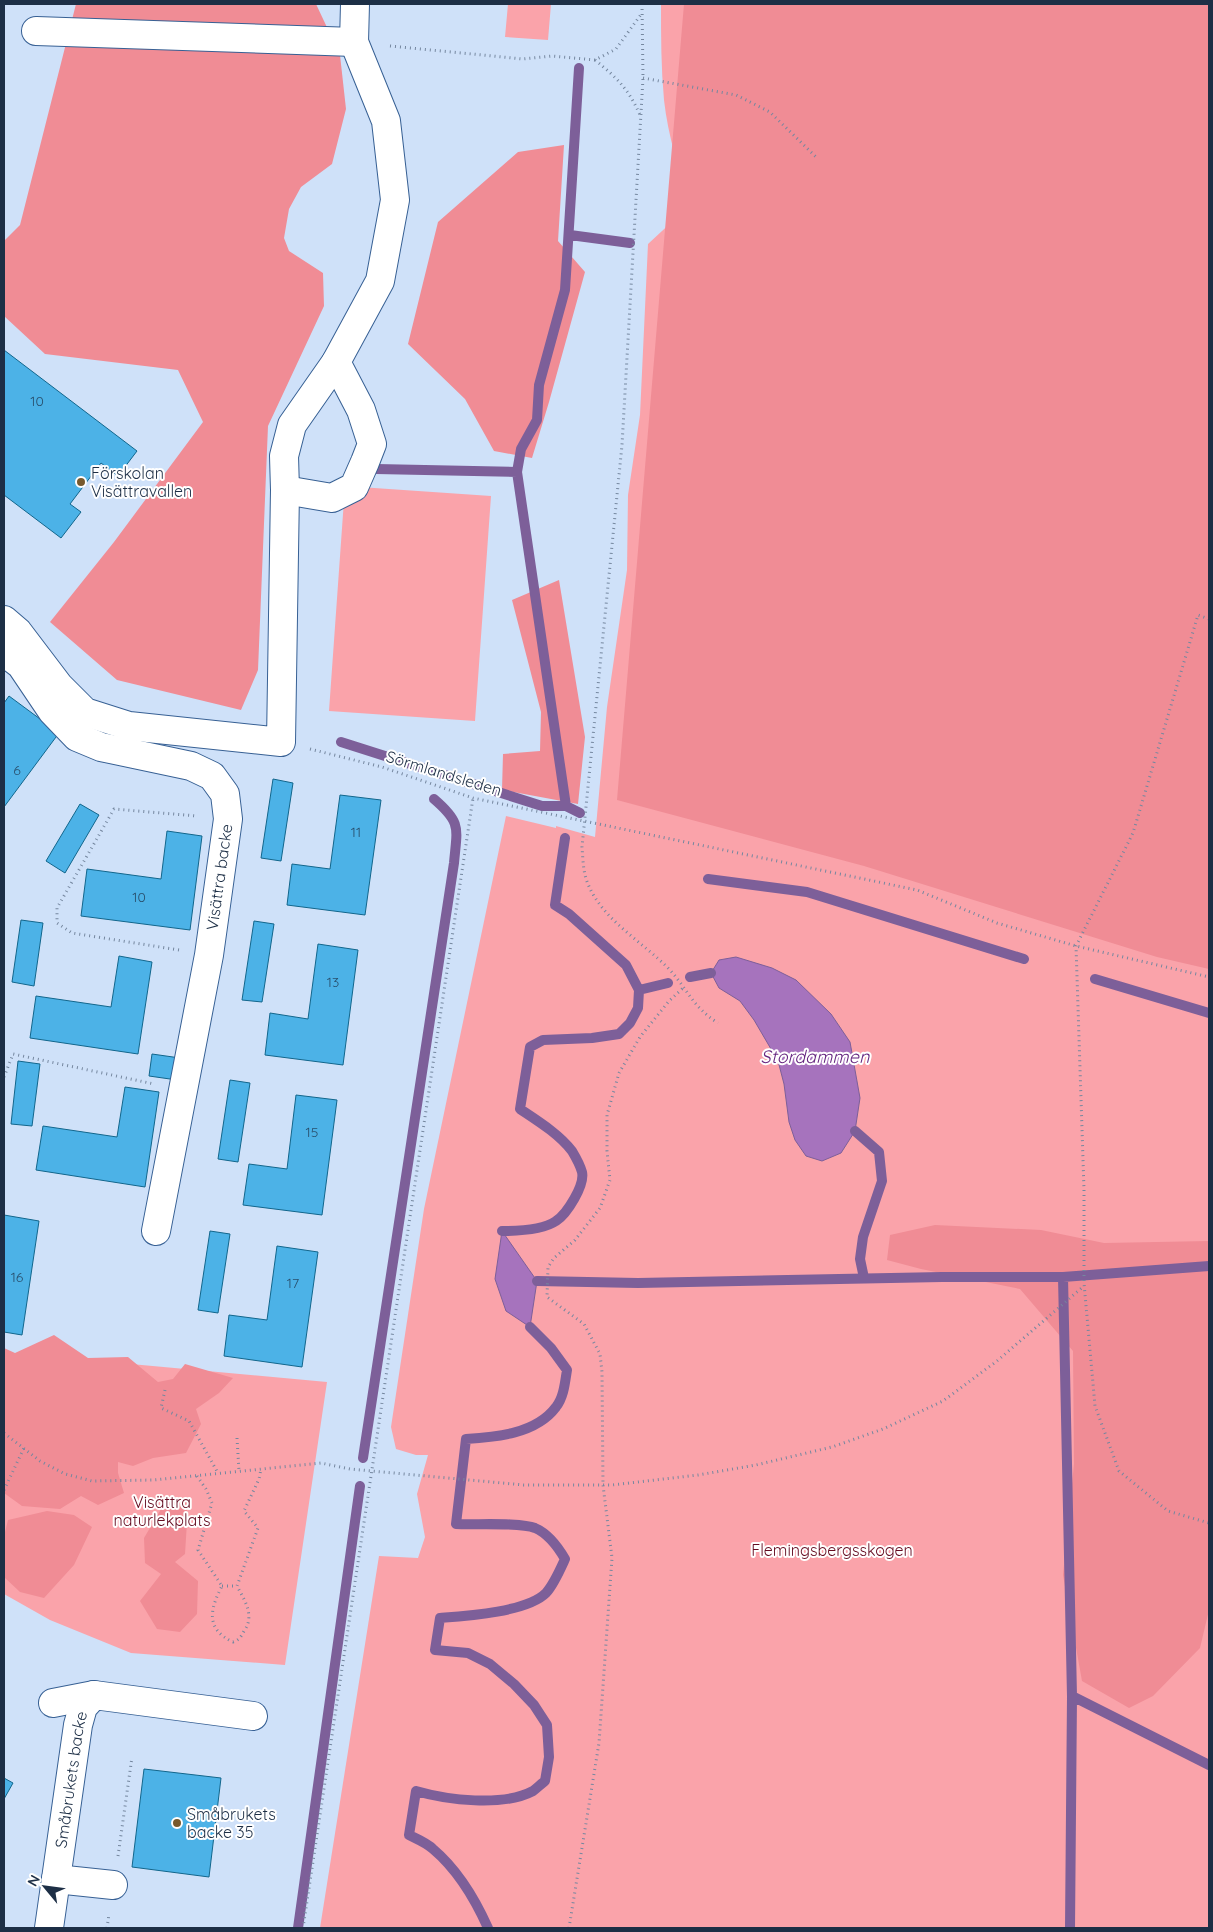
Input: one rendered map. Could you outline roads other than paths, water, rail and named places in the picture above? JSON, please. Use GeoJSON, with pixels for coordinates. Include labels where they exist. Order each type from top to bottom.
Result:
{"type":"FeatureCollection","features":[{"type":"Feature","properties":{"kind":"street"},"geometry":{"type":"LineString","coordinates":[[4,620],[18,632],[59,686],[85,712],[129,726],[281,742],[284,456],[292,425],[336,362],[380,281],[395,200],[386,121],[354,42],[355,4]]}},
{"type":"Feature","properties":{"kind":"street"},"geometry":{"type":"LineString","coordinates":[[36,31],[354,42]]}},
{"type":"Feature","properties":{"kind":"street"},"geometry":{"type":"LineString","coordinates":[[285,490],[332,498],[354,487],[365,462],[372,444],[361,410],[336,362]]}},
{"type":"Feature","properties":{"kind":"street","name":"Visättra backe"},"geometry":{"type":"LineString","coordinates":[[4,652],[21,665],[52,711],[77,737],[101,747],[191,766],[212,776],[225,794],[228,818],[209,955],[156,1231]]}},
{"type":"Feature","properties":{"kind":"street","name":"Småbrukets backe"},"geometry":{"type":"LineString","coordinates":[[53,1703],[94,1695],[253,1716]]}},
{"type":"Feature","properties":{"kind":"street","name":"Småbrukets backe"},"geometry":{"type":"LineString","coordinates":[[49,1928],[78,1725],[83,1707],[94,1695]]}},
{"type":"Feature","properties":{"kind":"street"},"geometry":{"type":"LineString","coordinates":[[56,1879],[113,1886]]}},
{"type":"Feature","properties":{"kind":"water","name":"Stordammen"},"geometry":{"type":"Polygon","coordinates":[[[736,957],[772,968],[796,980],[831,1014],[850,1042],[860,1098],[855,1131],[841,1153],[822,1161],[806,1156],[795,1140],[789,1122],[784,1084],[778,1061],[754,1020],[740,1001],[719,988],[711,973],[719,960],[736,957]]]}},
{"type":"Feature","properties":{"kind":"water"},"geometry":{"type":"Polygon","coordinates":[[[502,1231],[537,1281],[530,1327],[506,1311],[495,1279],[502,1231]]]}},
{"type":"Feature","properties":{"kind":"waterway"},"geometry":{"type":"LineString","coordinates":[[566,806],[517,472],[521,449],[537,420],[539,385],[565,290],[579,68]]}},
{"type":"Feature","properties":{"kind":"waterway"},"geometry":{"type":"LineString","coordinates":[[570,235],[630,243]]}},
{"type":"Feature","properties":{"kind":"waterway"},"geometry":{"type":"LineString","coordinates":[[376,469],[517,472]]}},
{"type":"Feature","properties":{"kind":"waterway"},"geometry":{"type":"LineString","coordinates":[[341,742],[542,806],[566,806],[580,813]]}},
{"type":"Feature","properties":{"kind":"waterway"},"geometry":{"type":"LineString","coordinates":[[363,1458],[454,863],[456,827],[449,814],[434,799]]}},
{"type":"Feature","properties":{"kind":"waterway"},"geometry":{"type":"LineString","coordinates":[[502,1231],[537,1228],[556,1221],[574,1199],[582,1178],[579,1164],[567,1145],[548,1128],[520,1109],[530,1047],[543,1040],[592,1038],[619,1034],[630,1023],[638,1008],[639,990],[626,965],[569,914],[555,905],[565,838]]}},
{"type":"Feature","properties":{"kind":"waterway"},"geometry":{"type":"LineString","coordinates":[[708,879],[807,892],[1024,959]]}},
{"type":"Feature","properties":{"kind":"waterway"},"geometry":{"type":"LineString","coordinates":[[690,977],[711,973]]}},
{"type":"Feature","properties":{"kind":"waterway"},"geometry":{"type":"LineString","coordinates":[[1095,979],[1209,1013]]}},
{"type":"Feature","properties":{"kind":"waterway"},"geometry":{"type":"LineString","coordinates":[[639,990],[668,983]]}},
{"type":"Feature","properties":{"kind":"waterway"},"geometry":{"type":"LineString","coordinates":[[855,1131],[879,1152],[882,1181],[863,1237],[860,1259],[864,1278]]}},
{"type":"Feature","properties":{"kind":"waterway"},"geometry":{"type":"LineString","coordinates":[[537,1281],[638,1283],[942,1277],[1063,1277],[1209,1266]]}},
{"type":"Feature","properties":{"kind":"waterway"},"geometry":{"type":"LineString","coordinates":[[1063,1277],[1072,1696]]}},
{"type":"Feature","properties":{"kind":"waterway"},"geometry":{"type":"LineString","coordinates":[[488,1928],[471,1896],[450,1866],[431,1847],[409,1835],[416,1791],[459,1799],[506,1799],[533,1791],[545,1781],[549,1757],[547,1725],[534,1705],[514,1684],[490,1664],[468,1653],[435,1650],[440,1618],[496,1612],[525,1605],[546,1593],[557,1577],[565,1559],[549,1537],[535,1528],[508,1524],[456,1524],[466,1439],[502,1435],[527,1428],[548,1416],[561,1399],[567,1370],[551,1348],[530,1327]]}},
{"type":"Feature","properties":{"kind":"waterway"},"geometry":{"type":"LineString","coordinates":[[298,1928],[360,1486]]}},
{"type":"Feature","properties":{"kind":"waterway"},"geometry":{"type":"LineString","coordinates":[[1070,1928],[1072,1696],[1209,1765]]}},
{"type":"Feature","properties":{"kind":"place","name":"Förskolan Visättravallen"},"geometry":{"type":"Point","coordinates":[81,482]}},
{"type":"Feature","properties":{"kind":"place","name":"Småbrukets backe 35"},"geometry":{"type":"Point","coordinates":[177,1823]}},
{"type":"Feature","properties":{"kind":"park label","name":"Visättra naturlekplats"},"geometry":{"type":"Point","coordinates":[162,1511]}},
{"type":"Feature","properties":{"kind":"park label","name":"Flemingsbergsskogen"},"geometry":{"type":"Point","coordinates":[832,1550]}}]}
